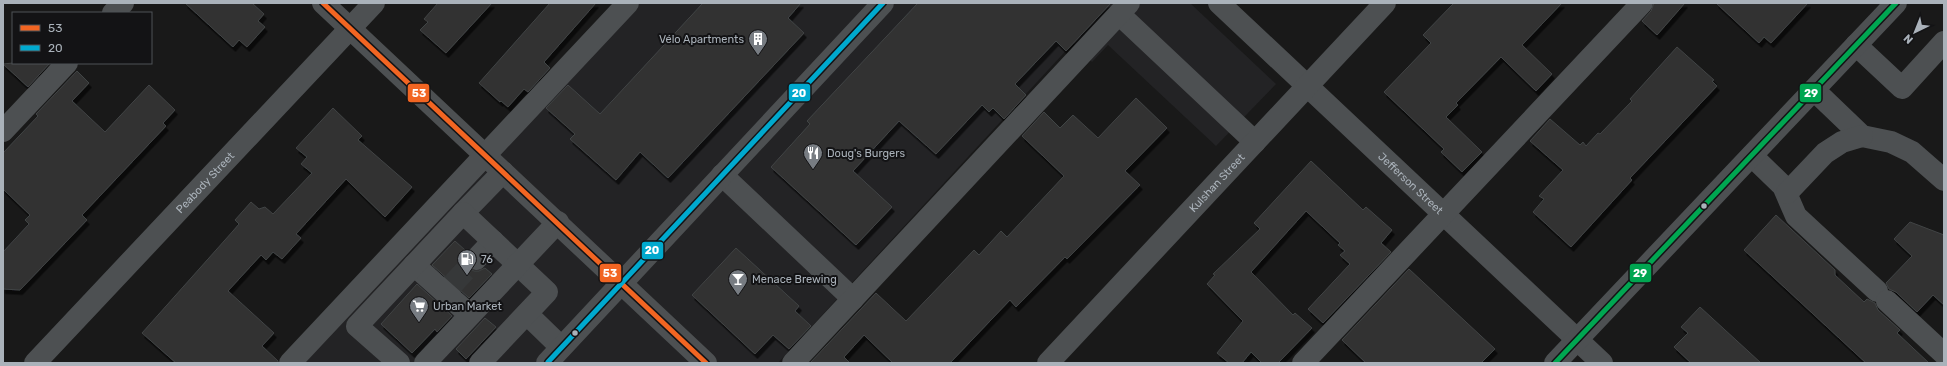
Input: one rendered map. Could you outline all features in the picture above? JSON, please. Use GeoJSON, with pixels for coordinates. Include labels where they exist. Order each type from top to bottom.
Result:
{"type":"FeatureCollection","features":[{"type":"Feature","properties":{"kind":"street"},"geometry":{"type":"LineString","coordinates":[[114,12],[123,3]]}},
{"type":"Feature","properties":{"kind":"street"},"geometry":{"type":"LineString","coordinates":[[323,3],[558,222],[706,363]]}},
{"type":"Feature","properties":{"kind":"street","name":"Peabody Street"},"geometry":{"type":"LineString","coordinates":[[35,363],[374,3]]}},
{"type":"Feature","properties":{"kind":"street"},"geometry":{"type":"LineString","coordinates":[[290,363],[628,3]]}},
{"type":"Feature","properties":{"kind":"street"},"geometry":{"type":"LineString","coordinates":[[547,363],[883,3]]}},
{"type":"Feature","properties":{"kind":"street","name":"Jefferson Street"},"geometry":{"type":"LineString","coordinates":[[1219,3],[1602,363]]}},
{"type":"Feature","properties":{"kind":"street","name":"Kulshan Street"},"geometry":{"type":"LineString","coordinates":[[1048,363],[1385,3]]}},
{"type":"Feature","properties":{"kind":"street"},"geometry":{"type":"LineString","coordinates":[[1303,363],[1642,3]]}},
{"type":"Feature","properties":{"kind":"street"},"geometry":{"type":"LineString","coordinates":[[1555,363],[1896,3]]}},
{"type":"Feature","properties":{"kind":"street"},"geometry":{"type":"LineString","coordinates":[[793,363],[1124,9],[1255,142]]}},
{"type":"Feature","properties":{"kind":"street"},"geometry":{"type":"LineString","coordinates":[[1856,45],[1902,88],[1944,42]]}},
{"type":"Feature","properties":{"kind":"street"},"geometry":{"type":"LineString","coordinates":[[3,131],[66,64]]}},
{"type":"Feature","properties":{"kind":"street"},"geometry":{"type":"LineString","coordinates":[[1814,90],[1862,136]]}},
{"type":"Feature","properties":{"kind":"street"},"geometry":{"type":"LineString","coordinates":[[1787,194],[1825,153],[1842,142],[1862,136],[1891,142],[1912,152],[1944,180]]}},
{"type":"Feature","properties":{"kind":"street"},"geometry":{"type":"LineString","coordinates":[[1752,156],[1783,186],[1796,216],[1944,354]]}},
{"type":"Feature","properties":{"kind":"street"},"geometry":{"type":"LineString","coordinates":[[399,363],[357,326],[503,172]]}},
{"type":"Feature","properties":{"kind":"street"},"geometry":{"type":"LineString","coordinates":[[722,175],[853,299]]}},
{"type":"Feature","properties":{"kind":"street"},"geometry":{"type":"LineString","coordinates":[[463,213],[547,292],[480,363]]}},
{"type":"Feature","properties":{"kind":"street"},"geometry":{"type":"LineString","coordinates":[[425,363],[558,222]]}},
{"type":"Feature","properties":{"kind":"street"},"geometry":{"type":"LineString","coordinates":[[476,259],[493,241]]}},
{"type":"Feature","properties":{"kind":"street"},"geometry":{"type":"LineString","coordinates":[[414,265],[448,290],[470,315]]}},
{"type":"Feature","properties":{"kind":"street"},"geometry":{"type":"LineString","coordinates":[[527,314],[561,347]]}},
{"type":"Feature","properties":{"kind":"shaded area"},"geometry":{"type":"Polygon","coordinates":[[[633,3],[1190,3],[1276,84],[1216,146],[1108,45],[1092,62],[1073,43],[778,363],[297,363],[633,3]]]}},
{"type":"Feature","properties":{"kind":"building"},"geometry":{"type":"Polygon","coordinates":[[[185,3],[252,3],[264,14],[258,21],[265,27],[247,47],[239,40],[233,47],[185,3]]]}},
{"type":"Feature","properties":{"kind":"building"},"geometry":{"type":"Polygon","coordinates":[[[438,3],[492,3],[446,53],[420,30],[428,22],[424,19],[438,3]]]}},
{"type":"Feature","properties":{"kind":"building"},"geometry":{"type":"Polygon","coordinates":[[[550,3],[596,3],[544,62],[550,68],[528,92],[524,89],[508,107],[501,101],[500,102],[479,83],[550,3]]]}},
{"type":"Feature","properties":{"kind":"building"},"geometry":{"type":"Polygon","coordinates":[[[703,3],[801,3],[788,18],[804,33],[668,178],[640,152],[616,180],[570,139],[575,134],[546,108],[568,85],[600,114],[703,3]]]}},
{"type":"Feature","properties":{"kind":"building"},"geometry":{"type":"Polygon","coordinates":[[[918,3],[1111,3],[1066,51],[1056,41],[1015,84],[1026,95],[1004,119],[993,108],[989,112],[982,105],[936,154],[899,121],[853,171],[892,207],[856,245],[771,167],[810,124],[807,121],[918,3]]]}},
{"type":"Feature","properties":{"kind":"building"},"geometry":{"type":"Polygon","coordinates":[[[1454,3],[1562,3],[1522,45],[1552,74],[1536,91],[1501,57],[1456,103],[1458,105],[1446,117],[1482,152],[1462,172],[1441,152],[1444,149],[1384,92],[1431,43],[1423,35],[1454,3]]]}},
{"type":"Feature","properties":{"kind":"building"},"geometry":{"type":"Polygon","coordinates":[[[1654,3],[1685,3],[1657,35],[1642,21],[1651,11],[1654,3]]]}},
{"type":"Feature","properties":{"kind":"building"},"geometry":{"type":"Polygon","coordinates":[[[1716,3],[1808,3],[1771,43],[1764,37],[1759,43],[1716,3]]]}},
{"type":"Feature","properties":{"kind":"building"},"geometry":{"type":"Polygon","coordinates":[[[1677,47],[1714,80],[1712,81],[1717,86],[1630,178],[1632,180],[1571,247],[1533,212],[1544,199],[1539,196],[1563,170],[1530,141],[1550,119],[1580,145],[1583,142],[1586,146],[1598,133],[1600,134],[1632,101],[1630,99],[1677,47]]]}},
{"type":"Feature","properties":{"kind":"building"},"geometry":{"type":"Polygon","coordinates":[[[12,63],[49,64],[28,87],[3,64],[12,63]]]}},
{"type":"Feature","properties":{"kind":"building"},"geometry":{"type":"Polygon","coordinates":[[[77,71],[89,83],[72,101],[105,132],[149,85],[175,110],[163,123],[166,126],[82,215],[87,220],[20,290],[3,289],[3,252],[29,224],[25,220],[30,215],[3,189],[3,153],[38,116],[36,114],[77,71]]]}},
{"type":"Feature","properties":{"kind":"building"},"geometry":{"type":"Polygon","coordinates":[[[1136,98],[1167,128],[1125,171],[1140,185],[1067,259],[1065,257],[1016,307],[1010,300],[950,363],[893,363],[864,335],[844,357],[850,363],[810,363],[876,293],[906,321],[974,250],[979,255],[1001,231],[1007,237],[1064,176],[1022,136],[1044,112],[1060,128],[1073,115],[1098,138],[1136,98]]]}},
{"type":"Feature","properties":{"kind":"building"},"geometry":{"type":"Polygon","coordinates":[[[333,108],[362,136],[358,140],[412,187],[385,217],[346,179],[296,234],[301,238],[282,259],[273,252],[266,260],[261,255],[228,291],[274,333],[262,346],[278,361],[278,363],[176,363],[142,333],[239,224],[235,220],[251,202],[259,209],[265,207],[273,214],[312,173],[301,164],[307,157],[296,148],[333,108]]]}},
{"type":"Feature","properties":{"kind":"building"},"geometry":{"type":"Polygon","coordinates":[[[1311,161],[1363,210],[1366,207],[1392,230],[1381,243],[1391,252],[1323,323],[1308,309],[1350,264],[1340,255],[1345,251],[1338,245],[1340,243],[1306,211],[1251,272],[1293,315],[1295,313],[1312,328],[1278,363],[1262,363],[1251,352],[1242,363],[1229,363],[1217,353],[1243,321],[1207,284],[1215,275],[1213,274],[1260,229],[1254,223],[1311,161]]]}},
{"type":"Feature","properties":{"kind":"building"},"geometry":{"type":"Polygon","coordinates":[[[1776,215],[1835,270],[1835,275],[1864,302],[1867,299],[1875,303],[1878,310],[1900,330],[1897,333],[1929,363],[1866,363],[1744,250],[1776,215]]]}},
{"type":"Feature","properties":{"kind":"building"},"geometry":{"type":"Polygon","coordinates":[[[1910,222],[1944,235],[1944,305],[1933,295],[1917,312],[1896,292],[1889,289],[1886,283],[1912,256],[1894,239],[1910,222]]]}},
{"type":"Feature","properties":{"kind":"building"},"geometry":{"type":"Polygon","coordinates":[[[455,241],[466,251],[464,262],[468,268],[474,271],[479,271],[485,268],[492,274],[469,298],[432,265],[455,241]]]}},
{"type":"Feature","properties":{"kind":"building"},"geometry":{"type":"Polygon","coordinates":[[[736,248],[799,306],[795,311],[811,326],[789,349],[773,335],[755,354],[692,295],[736,248]]]}},
{"type":"Feature","properties":{"kind":"building"},"geometry":{"type":"Polygon","coordinates":[[[1409,269],[1495,349],[1481,363],[1366,363],[1342,340],[1409,269]]]}},
{"type":"Feature","properties":{"kind":"building"},"geometry":{"type":"Polygon","coordinates":[[[417,284],[452,316],[437,332],[435,329],[412,353],[381,324],[417,284]]]}},
{"type":"Feature","properties":{"kind":"building"},"geometry":{"type":"Polygon","coordinates":[[[1700,307],[1761,363],[1691,363],[1674,347],[1688,333],[1681,327],[1700,307]]]}},
{"type":"Feature","properties":{"kind":"building"},"geometry":{"type":"Polygon","coordinates":[[[485,318],[496,327],[466,359],[456,349],[485,318]]]}},
{"type":"Feature","properties":{"kind":"tunnel"},"geometry":{"type":"LineString","coordinates":[[450,287],[476,259]]}},
{"type":"Feature","properties":{"kind":"transit line","name":"53"},"geometry":{"type":"LineString","coordinates":[[323,3],[706,363]]}},
{"type":"Feature","properties":{"kind":"transit line","name":"20"},"geometry":{"type":"LineString","coordinates":[[548,362],[883,3]]}},
{"type":"Feature","properties":{"kind":"transit line","name":"29"},"geometry":{"type":"LineString","coordinates":[[1555,363],[1896,3]]}},
{"type":"Feature","properties":{"kind":"place","name":"Vélo Apartments"},"geometry":{"type":"Point","coordinates":[758,56]}},
{"type":"Feature","properties":{"kind":"place","name":"Doug's Burgers"},"geometry":{"type":"Point","coordinates":[813,170]}},
{"type":"Feature","properties":{"kind":"place","name":"76"},"geometry":{"type":"Point","coordinates":[467,276]}},
{"type":"Feature","properties":{"kind":"place","name":"Menace Brewing"},"geometry":{"type":"Point","coordinates":[738,296]}},
{"type":"Feature","properties":{"kind":"place","name":"Urban Market"},"geometry":{"type":"Point","coordinates":[419,323]}}]}
